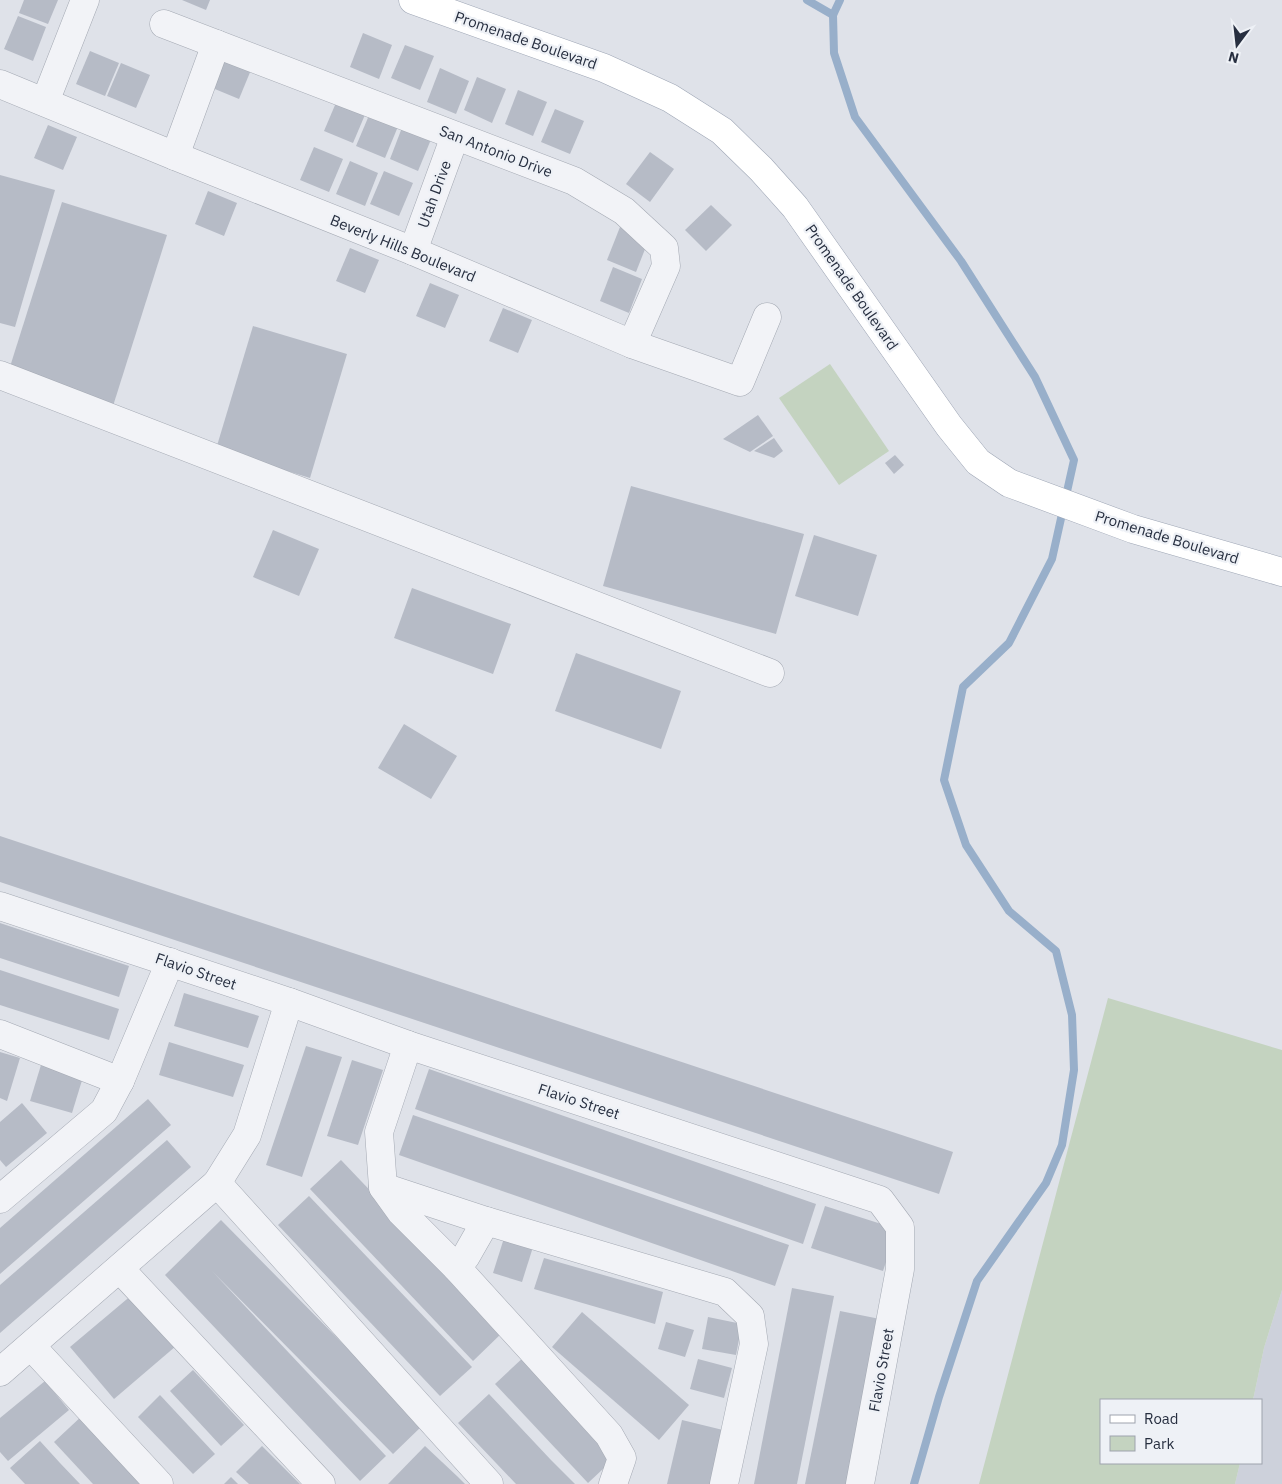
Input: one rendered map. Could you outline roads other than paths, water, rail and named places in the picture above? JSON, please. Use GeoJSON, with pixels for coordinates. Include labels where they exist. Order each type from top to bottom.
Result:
{"type":"FeatureCollection","features":[{"type":"Feature","properties":{"kind":"main road","name":"Promenade Boulevard"},"geometry":{"type":"LineString","coordinates":[[413,0],[604,68],[670,98],[722,131],[761,169],[795,207],[949,426],[978,462],[1009,483],[1133,529],[1282,572]]}},
{"type":"Feature","properties":{"kind":"street"},"geometry":{"type":"LineString","coordinates":[[45,102],[85,0]]}},
{"type":"Feature","properties":{"kind":"street","name":"San Antonio Drive"},"geometry":{"type":"LineString","coordinates":[[164,24],[574,181],[624,211],[664,248],[666,266],[632,344]]}},
{"type":"Feature","properties":{"kind":"street"},"geometry":{"type":"LineString","coordinates":[[175,156],[216,44]]}},
{"type":"Feature","properties":{"kind":"street","name":"Beverly Hills Boulevard"},"geometry":{"type":"LineString","coordinates":[[0,84],[413,251],[632,344],[740,382],[767,317]]}},
{"type":"Feature","properties":{"kind":"street","name":"Utah Drive"},"geometry":{"type":"LineString","coordinates":[[413,251],[455,136]]}},
{"type":"Feature","properties":{"kind":"street"},"geometry":{"type":"LineString","coordinates":[[0,375],[770,673]]}},
{"type":"Feature","properties":{"kind":"street","name":"Flavio Street"},"geometry":{"type":"LineString","coordinates":[[0,906],[288,1002],[408,1045],[880,1200],[900,1227],[900,1269],[860,1484]]}},
{"type":"Feature","properties":{"kind":"street"},"geometry":{"type":"LineString","coordinates":[[0,1199],[104,1111],[120,1081],[170,962]]}},
{"type":"Feature","properties":{"kind":"street"},"geometry":{"type":"LineString","coordinates":[[0,1372],[217,1183],[247,1135],[288,1002]]}},
{"type":"Feature","properties":{"kind":"street"},"geometry":{"type":"LineString","coordinates":[[0,1034],[120,1081]]}},
{"type":"Feature","properties":{"kind":"street"},"geometry":{"type":"LineString","coordinates":[[408,1045],[379,1132],[383,1188],[401,1212],[457,1268],[609,1435],[622,1458],[613,1484]]}},
{"type":"Feature","properties":{"kind":"street"},"geometry":{"type":"LineString","coordinates":[[217,1183],[489,1484]]}},
{"type":"Feature","properties":{"kind":"street"},"geometry":{"type":"LineString","coordinates":[[383,1188],[486,1221],[725,1292],[750,1316],[754,1344],[724,1484]]}},
{"type":"Feature","properties":{"kind":"street"},"geometry":{"type":"LineString","coordinates":[[457,1268],[486,1221]]}},
{"type":"Feature","properties":{"kind":"street"},"geometry":{"type":"LineString","coordinates":[[120,1269],[321,1484]]}},
{"type":"Feature","properties":{"kind":"street"},"geometry":{"type":"LineString","coordinates":[[31,1346],[159,1484]]}},
{"type":"Feature","properties":{"kind":"waterway"},"geometry":{"type":"LineString","coordinates":[[807,0],[833,15]]}},
{"type":"Feature","properties":{"kind":"waterway"},"geometry":{"type":"LineString","coordinates":[[840,0],[833,15],[834,53],[855,117],[961,261],[1035,377],[1074,460],[1052,559],[1009,643],[963,687],[944,780],[966,845],[1009,911],[1056,951],[1072,1015],[1074,1070],[1062,1145],[1046,1183],[977,1281],[939,1397],[914,1484]]}}]}
